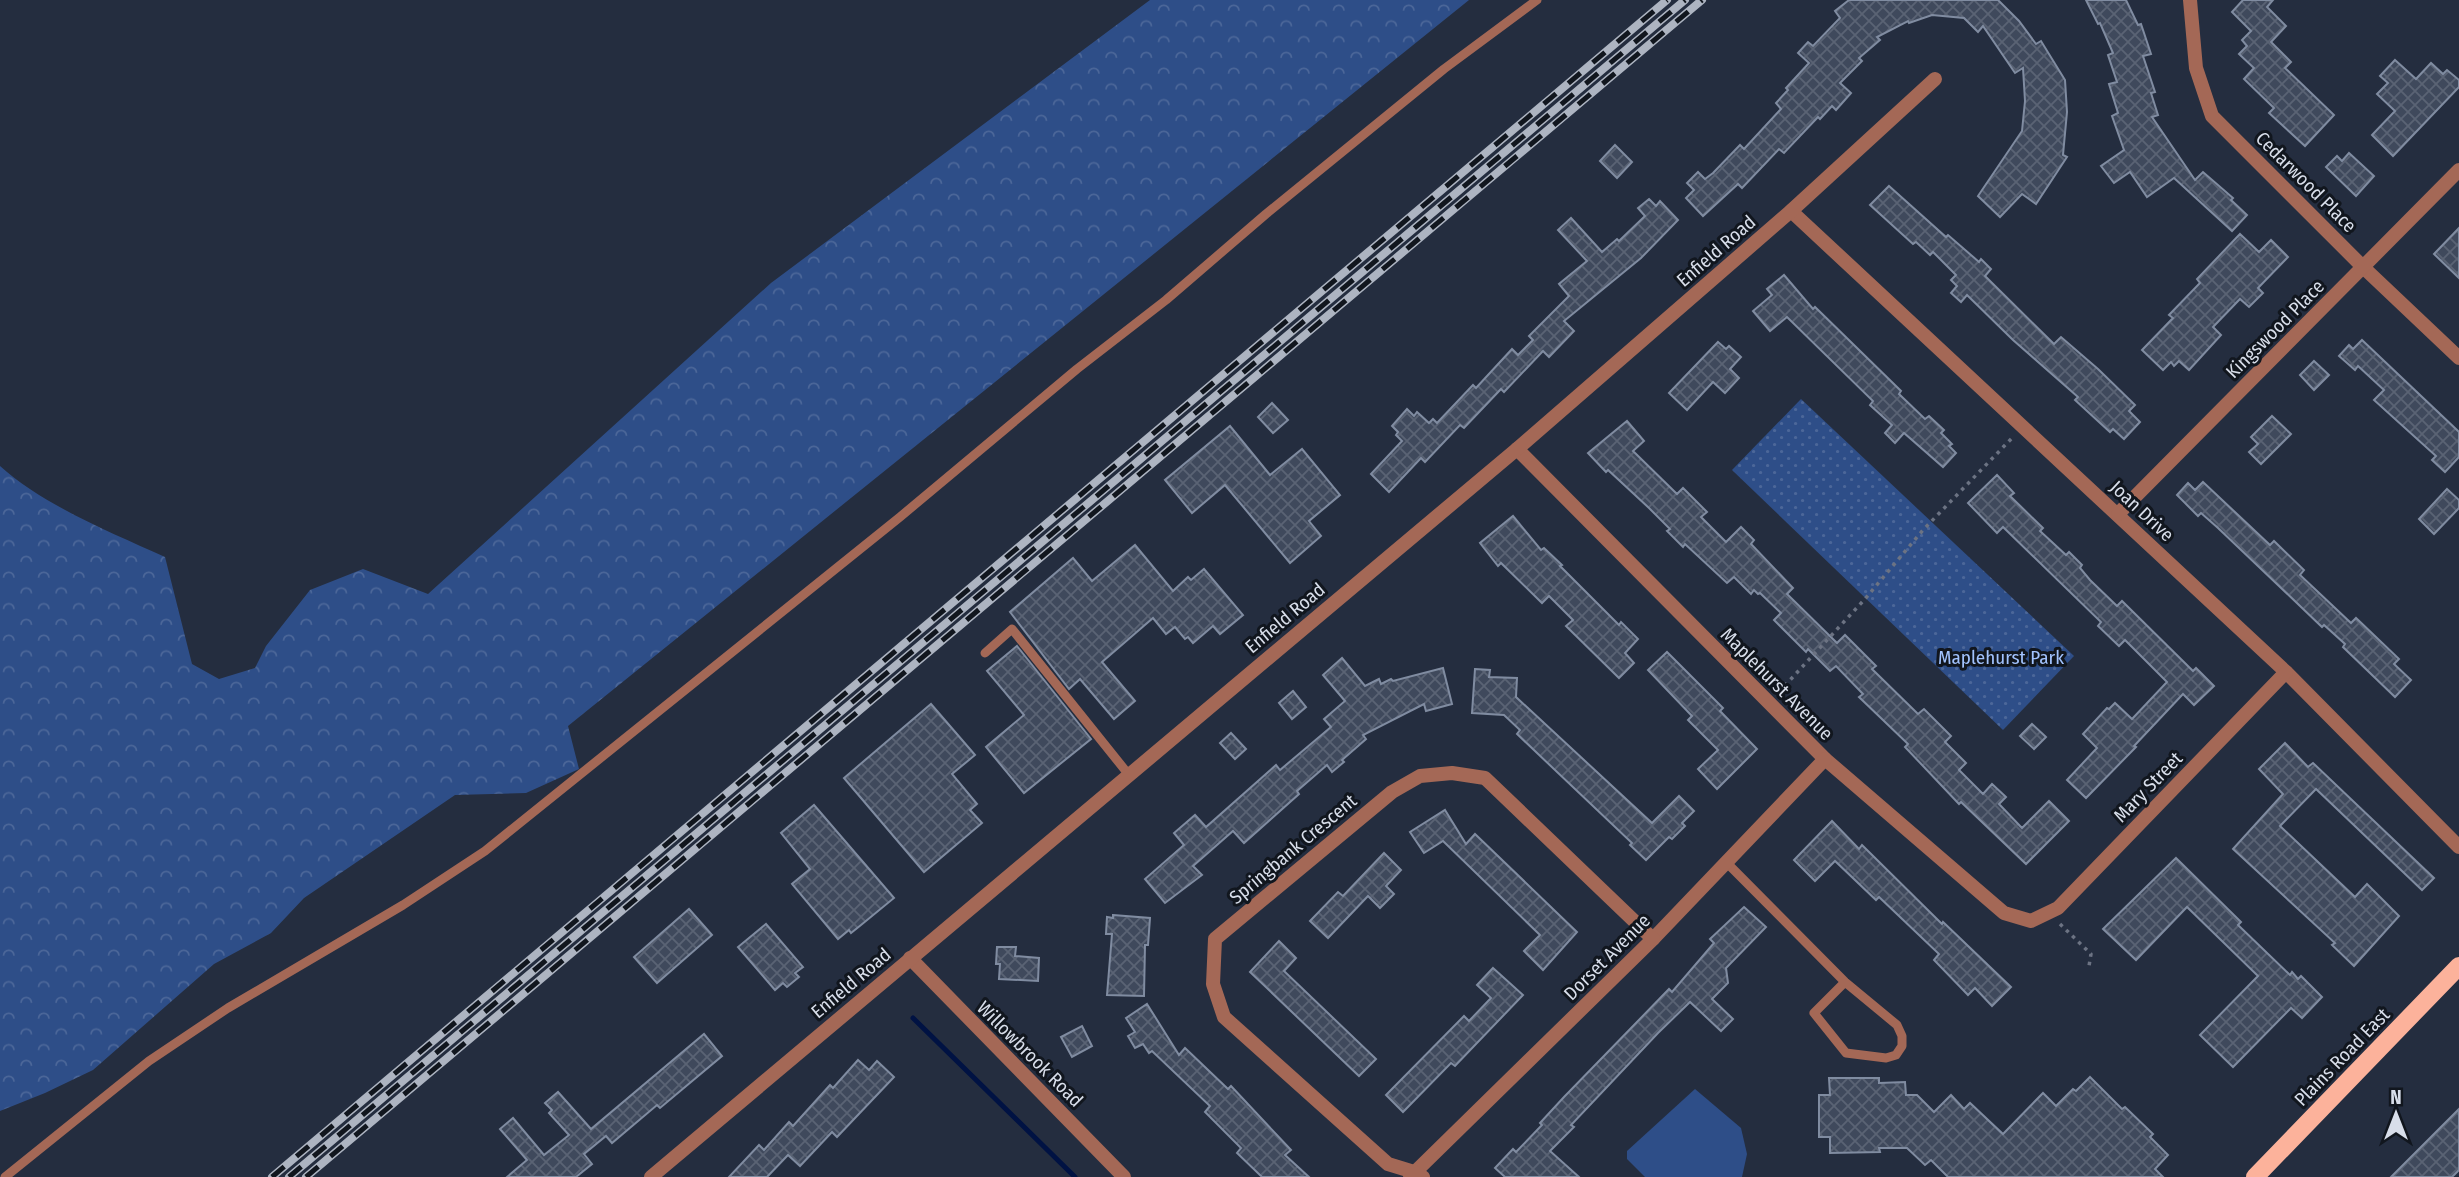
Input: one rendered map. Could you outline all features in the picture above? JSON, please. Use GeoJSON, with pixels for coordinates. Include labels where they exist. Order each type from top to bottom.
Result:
{"type":"FeatureCollection","features":[{"type":"Feature","properties":{"kind":"main road","name":"Plains Road East"},"geometry":{"type":"LineString","coordinates":[[2255,1177],[2455,977]]}},
{"type":"Feature","properties":{"kind":"street","name":"Cedarwood Place"},"geometry":{"type":"LineString","coordinates":[[2190,0],[2196,68],[2212,116],[2363,267],[2459,358]]}},
{"type":"Feature","properties":{"kind":"street","name":"Enfield Road"},"geometry":{"type":"LineString","coordinates":[[651,1177],[1517,449],[1791,211],[1935,79]]}},
{"type":"Feature","properties":{"kind":"street","name":"Kingswood Place"},"geometry":{"type":"LineString","coordinates":[[2118,514],[2459,170]]}},
{"type":"Feature","properties":{"kind":"street","name":"Joan Drive"},"geometry":{"type":"LineString","coordinates":[[1791,211],[2286,672],[2459,846]]}},
{"type":"Feature","properties":{"kind":"street","name":"Maplehurst Avenue"},"geometry":{"type":"LineString","coordinates":[[1517,449],[1825,759],[2004,913],[2031,920]]}},
{"type":"Feature","properties":{"kind":"street","name":"Mary Street"},"geometry":{"type":"LineString","coordinates":[[2031,920],[2058,908],[2286,672]]}},
{"type":"Feature","properties":{"kind":"street","name":"Dorset Avenue"},"geometry":{"type":"LineString","coordinates":[[1416,1175],[1653,939],[1825,759]]}},
{"type":"Feature","properties":{"kind":"street","name":"Springbank Crescent"},"geometry":{"type":"LineString","coordinates":[[1416,1175],[1388,1164],[1224,1017],[1213,984],[1216,939],[1392,792],[1420,776],[1452,773],[1485,778],[1653,939]]}},
{"type":"Feature","properties":{"kind":"street","name":"Willowbrook Road"},"geometry":{"type":"LineString","coordinates":[[910,958],[1124,1177]]}},
{"type":"Feature","properties":{"kind":"lane"},"geometry":{"type":"LineString","coordinates":[[5,1177],[149,1060],[228,1008],[403,905],[485,851],[901,517],[1444,69],[1537,0]]}},
{"type":"Feature","properties":{"kind":"lane"},"geometry":{"type":"LineString","coordinates":[[985,653],[1012,629],[1129,775]]}},
{"type":"Feature","properties":{"kind":"lane"},"geometry":{"type":"LineString","coordinates":[[1726,862],[1845,982],[1897,1025],[1902,1036],[1902,1046],[1896,1055],[1886,1058],[1846,1053],[1814,1013],[1845,982]]}},
{"type":"Feature","properties":{"kind":"path"},"geometry":{"type":"LineString","coordinates":[[1768,704],[1865,599],[1923,530],[2021,428]]}},
{"type":"Feature","properties":{"kind":"path"},"geometry":{"type":"LineString","coordinates":[[2048,912],[2091,954],[2089,966]]}},
{"type":"Feature","properties":{"kind":"green space"},"geometry":{"type":"Polygon","coordinates":[[[1150,0],[1469,0],[568,726],[579,769],[526,793],[455,795],[304,898],[271,933],[214,964],[93,1070],[0,1111],[0,466],[57,506],[165,557],[192,664],[219,679],[255,668],[266,646],[310,590],[363,569],[428,594],[771,283],[1150,0]]]}},
{"type":"Feature","properties":{"kind":"green space","name":"Maplehurst Park"},"geometry":{"type":"Polygon","coordinates":[[[1801,399],[2074,656],[2003,730],[1732,470],[1801,399]]]}},
{"type":"Feature","properties":{"kind":"green space"},"geometry":{"type":"Polygon","coordinates":[[[1695,1089],[1741,1128],[1747,1154],[1742,1177],[1645,1177],[1627,1159],[1627,1151],[1695,1089]]]}},
{"type":"Feature","properties":{"kind":"building"},"geometry":{"type":"Polygon","coordinates":[[[1849,0],[1998,0],[2019,21],[2036,44],[2041,41],[2065,80],[2067,112],[2063,155],[2067,157],[2036,204],[2022,194],[2000,217],[1978,196],[2022,131],[2025,101],[2023,68],[2015,73],[1983,26],[1978,32],[1964,18],[1932,15],[1909,23],[1908,21],[1877,37],[1880,40],[1859,58],[1862,61],[1840,83],[1851,93],[1836,110],[1832,106],[1820,119],[1818,117],[1784,153],[1779,149],[1742,188],[1738,184],[1703,216],[1686,198],[1694,190],[1687,183],[1698,172],[1705,179],[1713,173],[1740,145],[1744,149],[1781,109],[1776,103],[1809,63],[1798,53],[1808,42],[1813,46],[1840,18],[1835,11],[1849,0]]]}},
{"type":"Feature","properties":{"kind":"building"},"geometry":{"type":"Polygon","coordinates":[[[2086,0],[2126,0],[2138,25],[2141,24],[2151,54],[2143,56],[2155,92],[2151,93],[2158,115],[2152,117],[2195,180],[2203,172],[2233,198],[2231,200],[2247,215],[2232,231],[2174,178],[2147,197],[2130,172],[2114,183],[2101,166],[2124,150],[2112,116],[2118,113],[2109,84],[2117,82],[2108,55],[2113,53],[2086,0]]]}},
{"type":"Feature","properties":{"kind":"building"},"geometry":{"type":"Polygon","coordinates":[[[2243,0],[2273,0],[2267,7],[2286,26],[2271,42],[2291,62],[2285,68],[2334,115],[2305,146],[2269,113],[2274,108],[2244,79],[2254,68],[2239,54],[2247,46],[2242,40],[2251,31],[2232,12],[2243,0]]]}},
{"type":"Feature","properties":{"kind":"building"},"geometry":{"type":"Polygon","coordinates":[[[2395,60],[2416,79],[2431,63],[2443,74],[2447,70],[2459,80],[2459,87],[2393,156],[2372,135],[2395,111],[2377,94],[2388,83],[2380,76],[2395,60]]]}},
{"type":"Feature","properties":{"kind":"building"},"geometry":{"type":"Polygon","coordinates":[[[1615,145],[1632,162],[1617,178],[1600,161],[1615,145]]]}},
{"type":"Feature","properties":{"kind":"building"},"geometry":{"type":"Polygon","coordinates":[[[2349,153],[2374,176],[2356,196],[2326,167],[2337,156],[2342,161],[2349,153]]]}},
{"type":"Feature","properties":{"kind":"building"},"geometry":{"type":"Polygon","coordinates":[[[1889,186],[1946,237],[1948,235],[1979,262],[1981,259],[1991,269],[1985,276],[2054,344],[2061,337],[2135,405],[2129,411],[2140,422],[2124,439],[2113,429],[2110,432],[2075,400],[2078,397],[1967,295],[1961,302],[1951,293],[1957,286],[1951,280],[1956,275],[1933,252],[1930,255],[1916,242],[1913,244],[1870,205],[1889,186]]]}},
{"type":"Feature","properties":{"kind":"building"},"geometry":{"type":"Polygon","coordinates":[[[1649,199],[1656,206],[1660,201],[1678,220],[1641,258],[1564,321],[1574,331],[1549,357],[1543,351],[1504,392],[1501,389],[1464,428],[1460,425],[1425,462],[1421,458],[1389,492],[1371,474],[1402,441],[1392,426],[1407,409],[1414,416],[1417,412],[1429,423],[1433,419],[1437,423],[1473,385],[1476,388],[1512,349],[1518,355],[1533,340],[1529,336],[1569,296],[1559,284],[1587,261],[1558,230],[1571,218],[1602,252],[1617,239],[1619,241],[1645,216],[1638,208],[1649,199]]]}},
{"type":"Feature","properties":{"kind":"building"},"geometry":{"type":"Polygon","coordinates":[[[2459,228],[2459,278],[2434,254],[2459,228]]]}},
{"type":"Feature","properties":{"kind":"building"},"geometry":{"type":"Polygon","coordinates":[[[2240,234],[2259,252],[2271,240],[2288,257],[2258,288],[2263,293],[2249,307],[2240,299],[2213,327],[2221,335],[2189,370],[2179,361],[2174,366],[2171,362],[2163,370],[2142,350],[2173,318],[2169,315],[2200,283],[2197,279],[2240,234]]]}},
{"type":"Feature","properties":{"kind":"building"},"geometry":{"type":"Polygon","coordinates":[[[1784,275],[1813,309],[1815,307],[1901,391],[1899,394],[1925,419],[1929,416],[1944,430],[1941,433],[1952,444],[1949,446],[1956,453],[1943,467],[1904,433],[1895,443],[1885,433],[1892,425],[1870,405],[1873,401],[1787,317],[1770,331],[1753,311],[1772,295],[1767,289],[1784,275]]]}},
{"type":"Feature","properties":{"kind":"building"},"geometry":{"type":"Polygon","coordinates":[[[2362,340],[2459,432],[2459,457],[2445,472],[2432,460],[2436,456],[2374,400],[2384,390],[2358,366],[2355,370],[2339,356],[2349,345],[2353,349],[2362,340]]]}},
{"type":"Feature","properties":{"kind":"building"},"geometry":{"type":"Polygon","coordinates":[[[1718,342],[1726,349],[1729,346],[1741,357],[1730,369],[1739,378],[1725,393],[1713,382],[1687,410],[1669,393],[1718,342]]]}},
{"type":"Feature","properties":{"kind":"building"},"geometry":{"type":"Polygon","coordinates":[[[2314,361],[2329,375],[2314,390],[2300,375],[2314,361]]]}},
{"type":"Feature","properties":{"kind":"building"},"geometry":{"type":"Polygon","coordinates":[[[1272,403],[1288,420],[1273,433],[1258,417],[1272,403]]]}},
{"type":"Feature","properties":{"kind":"building"},"geometry":{"type":"Polygon","coordinates":[[[2272,416],[2291,434],[2261,464],[2249,452],[2258,444],[2251,437],[2272,416]]]}},
{"type":"Feature","properties":{"kind":"building"},"geometry":{"type":"Polygon","coordinates":[[[1627,421],[1644,441],[1633,451],[1677,494],[1683,488],[1707,512],[1701,517],[1726,542],[1741,527],[1754,540],[1751,544],[1793,588],[1787,594],[1837,643],[1845,635],[1876,666],[1872,669],[1918,714],[1924,709],[1951,736],[1945,742],[1966,763],[1959,770],[1983,794],[1992,784],[2006,797],[1999,804],[2022,828],[2049,801],[2069,821],[2026,864],[1961,802],[1959,804],[1905,747],[1908,744],[1859,697],[1863,694],[1836,666],[1830,671],[1808,649],[1806,652],[1774,620],[1781,613],[1760,593],[1754,590],[1751,594],[1734,577],[1727,583],[1685,544],[1683,547],[1649,508],[1588,453],[1627,421]]]}},
{"type":"Feature","properties":{"kind":"building"},"geometry":{"type":"Polygon","coordinates":[[[1230,426],[1270,475],[1302,449],[1340,495],[1309,521],[1321,536],[1290,563],[1225,485],[1192,513],[1165,480],[1230,426]]]}},
{"type":"Feature","properties":{"kind":"building"},"geometry":{"type":"Polygon","coordinates":[[[1997,475],[2014,493],[2010,496],[2043,528],[2040,531],[2066,555],[2069,552],[2082,565],[2080,568],[2090,580],[2117,606],[2122,601],[2193,671],[2196,668],[2214,686],[2194,705],[2183,694],[2086,798],[2067,780],[2097,748],[2083,734],[2115,703],[2132,719],[2167,682],[2125,640],[2119,646],[2098,626],[2101,622],[2003,527],[1997,533],[1968,503],[1997,475]]]}},
{"type":"Feature","properties":{"kind":"building"},"geometry":{"type":"Polygon","coordinates":[[[2203,482],[2270,545],[2274,541],[2304,570],[2300,575],[2351,623],[2356,618],[2399,659],[2394,664],[2411,680],[2395,697],[2343,647],[2345,644],[2324,625],[2322,627],[2218,528],[2201,513],[2198,516],[2177,495],[2188,483],[2195,490],[2203,482]]]}},
{"type":"Feature","properties":{"kind":"building"},"geometry":{"type":"Polygon","coordinates":[[[2447,489],[2459,500],[2459,508],[2434,534],[2419,519],[2447,489]]]}},
{"type":"Feature","properties":{"kind":"building"},"geometry":{"type":"Polygon","coordinates":[[[1513,516],[1541,550],[1544,548],[1619,625],[1621,622],[1638,639],[1625,653],[1634,663],[1619,678],[1566,626],[1573,620],[1549,596],[1542,603],[1501,563],[1498,566],[1480,543],[1513,516]]]}},
{"type":"Feature","properties":{"kind":"building"},"geometry":{"type":"Polygon","coordinates":[[[1135,545],[1173,591],[1188,577],[1191,580],[1204,569],[1243,615],[1220,634],[1213,626],[1193,643],[1188,637],[1185,639],[1175,627],[1166,634],[1153,618],[1102,662],[1135,701],[1114,719],[1080,679],[1069,689],[1010,612],[1073,558],[1092,581],[1135,545]]]}},
{"type":"Feature","properties":{"kind":"building"},"geometry":{"type":"Polygon","coordinates":[[[1017,646],[1091,739],[1024,793],[986,747],[1024,715],[987,671],[1017,646]]]}},
{"type":"Feature","properties":{"kind":"building"},"geometry":{"type":"Polygon","coordinates":[[[1667,652],[1723,708],[1720,711],[1757,749],[1717,789],[1698,769],[1718,750],[1688,720],[1692,716],[1648,670],[1667,652]]]}},
{"type":"Feature","properties":{"kind":"building"},"geometry":{"type":"Polygon","coordinates":[[[1342,658],[1365,686],[1379,679],[1381,684],[1391,679],[1393,681],[1443,668],[1452,704],[1426,711],[1424,704],[1363,735],[1366,739],[1342,760],[1344,762],[1332,772],[1327,765],[1244,843],[1233,831],[1193,866],[1202,875],[1165,903],[1145,879],[1184,845],[1174,833],[1195,815],[1206,827],[1276,765],[1280,770],[1331,727],[1324,719],[1345,701],[1323,675],[1342,658]]]}},
{"type":"Feature","properties":{"kind":"building"},"geometry":{"type":"Polygon","coordinates":[[[1475,669],[1490,670],[1489,677],[1517,678],[1516,697],[1652,823],[1679,796],[1694,811],[1682,823],[1685,826],[1672,839],[1669,837],[1646,860],[1630,845],[1632,843],[1517,734],[1520,730],[1504,715],[1472,713],[1475,669]]]}},
{"type":"Feature","properties":{"kind":"building"},"geometry":{"type":"Polygon","coordinates":[[[1293,691],[1306,707],[1292,719],[1279,703],[1293,691]]]}},
{"type":"Feature","properties":{"kind":"building"},"geometry":{"type":"Polygon","coordinates":[[[931,704],[975,755],[952,774],[977,804],[970,810],[982,823],[924,872],[844,778],[931,704]]]}},
{"type":"Feature","properties":{"kind":"building"},"geometry":{"type":"Polygon","coordinates":[[[2032,724],[2046,737],[2034,749],[2020,736],[2032,724]]]}},
{"type":"Feature","properties":{"kind":"building"},"geometry":{"type":"Polygon","coordinates":[[[1231,733],[1246,749],[1235,759],[1220,743],[1231,733]]]}},
{"type":"Feature","properties":{"kind":"building"},"geometry":{"type":"Polygon","coordinates":[[[2285,743],[2308,767],[2313,763],[2434,878],[2422,890],[2316,789],[2280,826],[2355,897],[2367,884],[2399,916],[2354,966],[2332,945],[2335,943],[2233,849],[2283,794],[2259,769],[2285,743]]]}},
{"type":"Feature","properties":{"kind":"building"},"geometry":{"type":"Polygon","coordinates":[[[814,805],[894,898],[851,933],[849,930],[838,939],[792,884],[810,869],[781,833],[814,805]]]}},
{"type":"Feature","properties":{"kind":"building"},"geometry":{"type":"Polygon","coordinates":[[[1445,810],[1466,844],[1475,834],[1577,932],[1543,970],[1524,951],[1540,935],[1443,841],[1424,853],[1410,832],[1445,810]]]}},
{"type":"Feature","properties":{"kind":"building"},"geometry":{"type":"Polygon","coordinates":[[[1832,821],[1859,849],[1862,845],[2011,987],[1992,1006],[1975,988],[1968,995],[1934,960],[1939,954],[1879,897],[1876,900],[1835,861],[1815,881],[1794,860],[1832,821]]]}},
{"type":"Feature","properties":{"kind":"building"},"geometry":{"type":"Polygon","coordinates":[[[1384,853],[1401,870],[1386,886],[1394,894],[1380,908],[1368,896],[1328,938],[1310,921],[1338,892],[1343,896],[1384,853]]]}},
{"type":"Feature","properties":{"kind":"building"},"geometry":{"type":"Polygon","coordinates":[[[2176,858],[2241,922],[2238,925],[2290,975],[2292,972],[2298,979],[2301,976],[2322,997],[2302,1018],[2291,1008],[2233,1067],[2200,1035],[2258,976],[2187,907],[2136,960],[2103,929],[2176,858]]]}},
{"type":"Feature","properties":{"kind":"building"},"geometry":{"type":"Polygon","coordinates":[[[1744,907],[1766,927],[1726,968],[1728,983],[1712,999],[1733,1019],[1721,1031],[1690,1002],[1658,1033],[1550,1151],[1579,1177],[1505,1177],[1495,1168],[1513,1149],[1516,1152],[1564,1097],[1669,989],[1672,992],[1714,943],[1710,939],[1744,907]]]}},
{"type":"Feature","properties":{"kind":"building"},"geometry":{"type":"Polygon","coordinates":[[[689,909],[712,935],[657,983],[634,957],[689,909]]]}},
{"type":"Feature","properties":{"kind":"building"},"geometry":{"type":"Polygon","coordinates":[[[1113,915],[1150,918],[1148,945],[1145,945],[1144,996],[1107,995],[1112,934],[1106,934],[1107,917],[1113,918],[1113,915]]]}},
{"type":"Feature","properties":{"kind":"building"},"geometry":{"type":"Polygon","coordinates":[[[766,924],[803,967],[795,973],[799,977],[787,987],[783,983],[775,990],[738,947],[766,924]]]}},
{"type":"Feature","properties":{"kind":"building"},"geometry":{"type":"Polygon","coordinates":[[[1279,941],[1296,958],[1284,971],[1376,1059],[1359,1076],[1250,972],[1279,941]]]}},
{"type":"Feature","properties":{"kind":"building"},"geometry":{"type":"Polygon","coordinates":[[[997,947],[1016,947],[1015,956],[1039,958],[1038,981],[999,979],[997,947]]]}},
{"type":"Feature","properties":{"kind":"building"},"geometry":{"type":"Polygon","coordinates":[[[1493,968],[1523,995],[1455,1066],[1451,1063],[1403,1112],[1386,1095],[1464,1016],[1469,1021],[1491,998],[1477,985],[1493,968]]]}},
{"type":"Feature","properties":{"kind":"building"},"geometry":{"type":"Polygon","coordinates":[[[1147,1004],[1179,1055],[1185,1048],[1228,1089],[1231,1086],[1291,1150],[1285,1155],[1309,1177],[1262,1177],[1237,1153],[1241,1148],[1205,1112],[1210,1106],[1152,1051],[1149,1053],[1143,1044],[1135,1048],[1128,1036],[1135,1032],[1126,1018],[1147,1004]]]}},
{"type":"Feature","properties":{"kind":"building"},"geometry":{"type":"Polygon","coordinates":[[[1082,1026],[1092,1046],[1072,1057],[1061,1037],[1082,1026]]]}},
{"type":"Feature","properties":{"kind":"building"},"geometry":{"type":"Polygon","coordinates":[[[704,1034],[722,1056],[660,1108],[657,1105],[612,1143],[606,1136],[584,1154],[592,1164],[576,1177],[507,1177],[527,1160],[500,1129],[513,1118],[544,1155],[569,1135],[549,1113],[552,1110],[545,1103],[558,1092],[591,1129],[704,1034]]]}},
{"type":"Feature","properties":{"kind":"building"},"geometry":{"type":"Polygon","coordinates":[[[858,1060],[869,1070],[877,1061],[894,1077],[837,1137],[832,1132],[800,1166],[788,1155],[767,1177],[729,1177],[759,1145],[764,1150],[789,1122],[793,1126],[830,1085],[833,1088],[858,1060]]]}},
{"type":"Feature","properties":{"kind":"building"},"geometry":{"type":"Polygon","coordinates":[[[2090,1077],[2122,1109],[2125,1107],[2153,1134],[2150,1137],[2168,1155],[2155,1169],[2163,1177],[1948,1177],[1931,1160],[1925,1165],[1907,1148],[1879,1148],[1880,1152],[1830,1153],[1830,1137],[1819,1137],[1819,1095],[1830,1095],[1829,1078],[1879,1078],[1879,1083],[1905,1082],[1906,1095],[1917,1095],[1934,1112],[1951,1095],[1964,1109],[1970,1103],[2003,1134],[2043,1093],[2056,1106],[2090,1077]]]}},
{"type":"Feature","properties":{"kind":"building"},"geometry":{"type":"Polygon","coordinates":[[[2459,1109],[2459,1170],[2452,1177],[2391,1177],[2459,1109]]]}},
{"type":"Feature","properties":{"kind":"waterway"},"geometry":{"type":"LineString","coordinates":[[913,1018],[1075,1177]]}},
{"type":"Feature","properties":{"kind":"railway"},"geometry":{"type":"LineString","coordinates":[[272,1177],[1667,0]]}},
{"type":"Feature","properties":{"kind":"railway"},"geometry":{"type":"LineString","coordinates":[[289,1177],[1685,0]]}},
{"type":"Feature","properties":{"kind":"railway"},"geometry":{"type":"LineString","coordinates":[[306,1177],[1702,0]]}}]}
